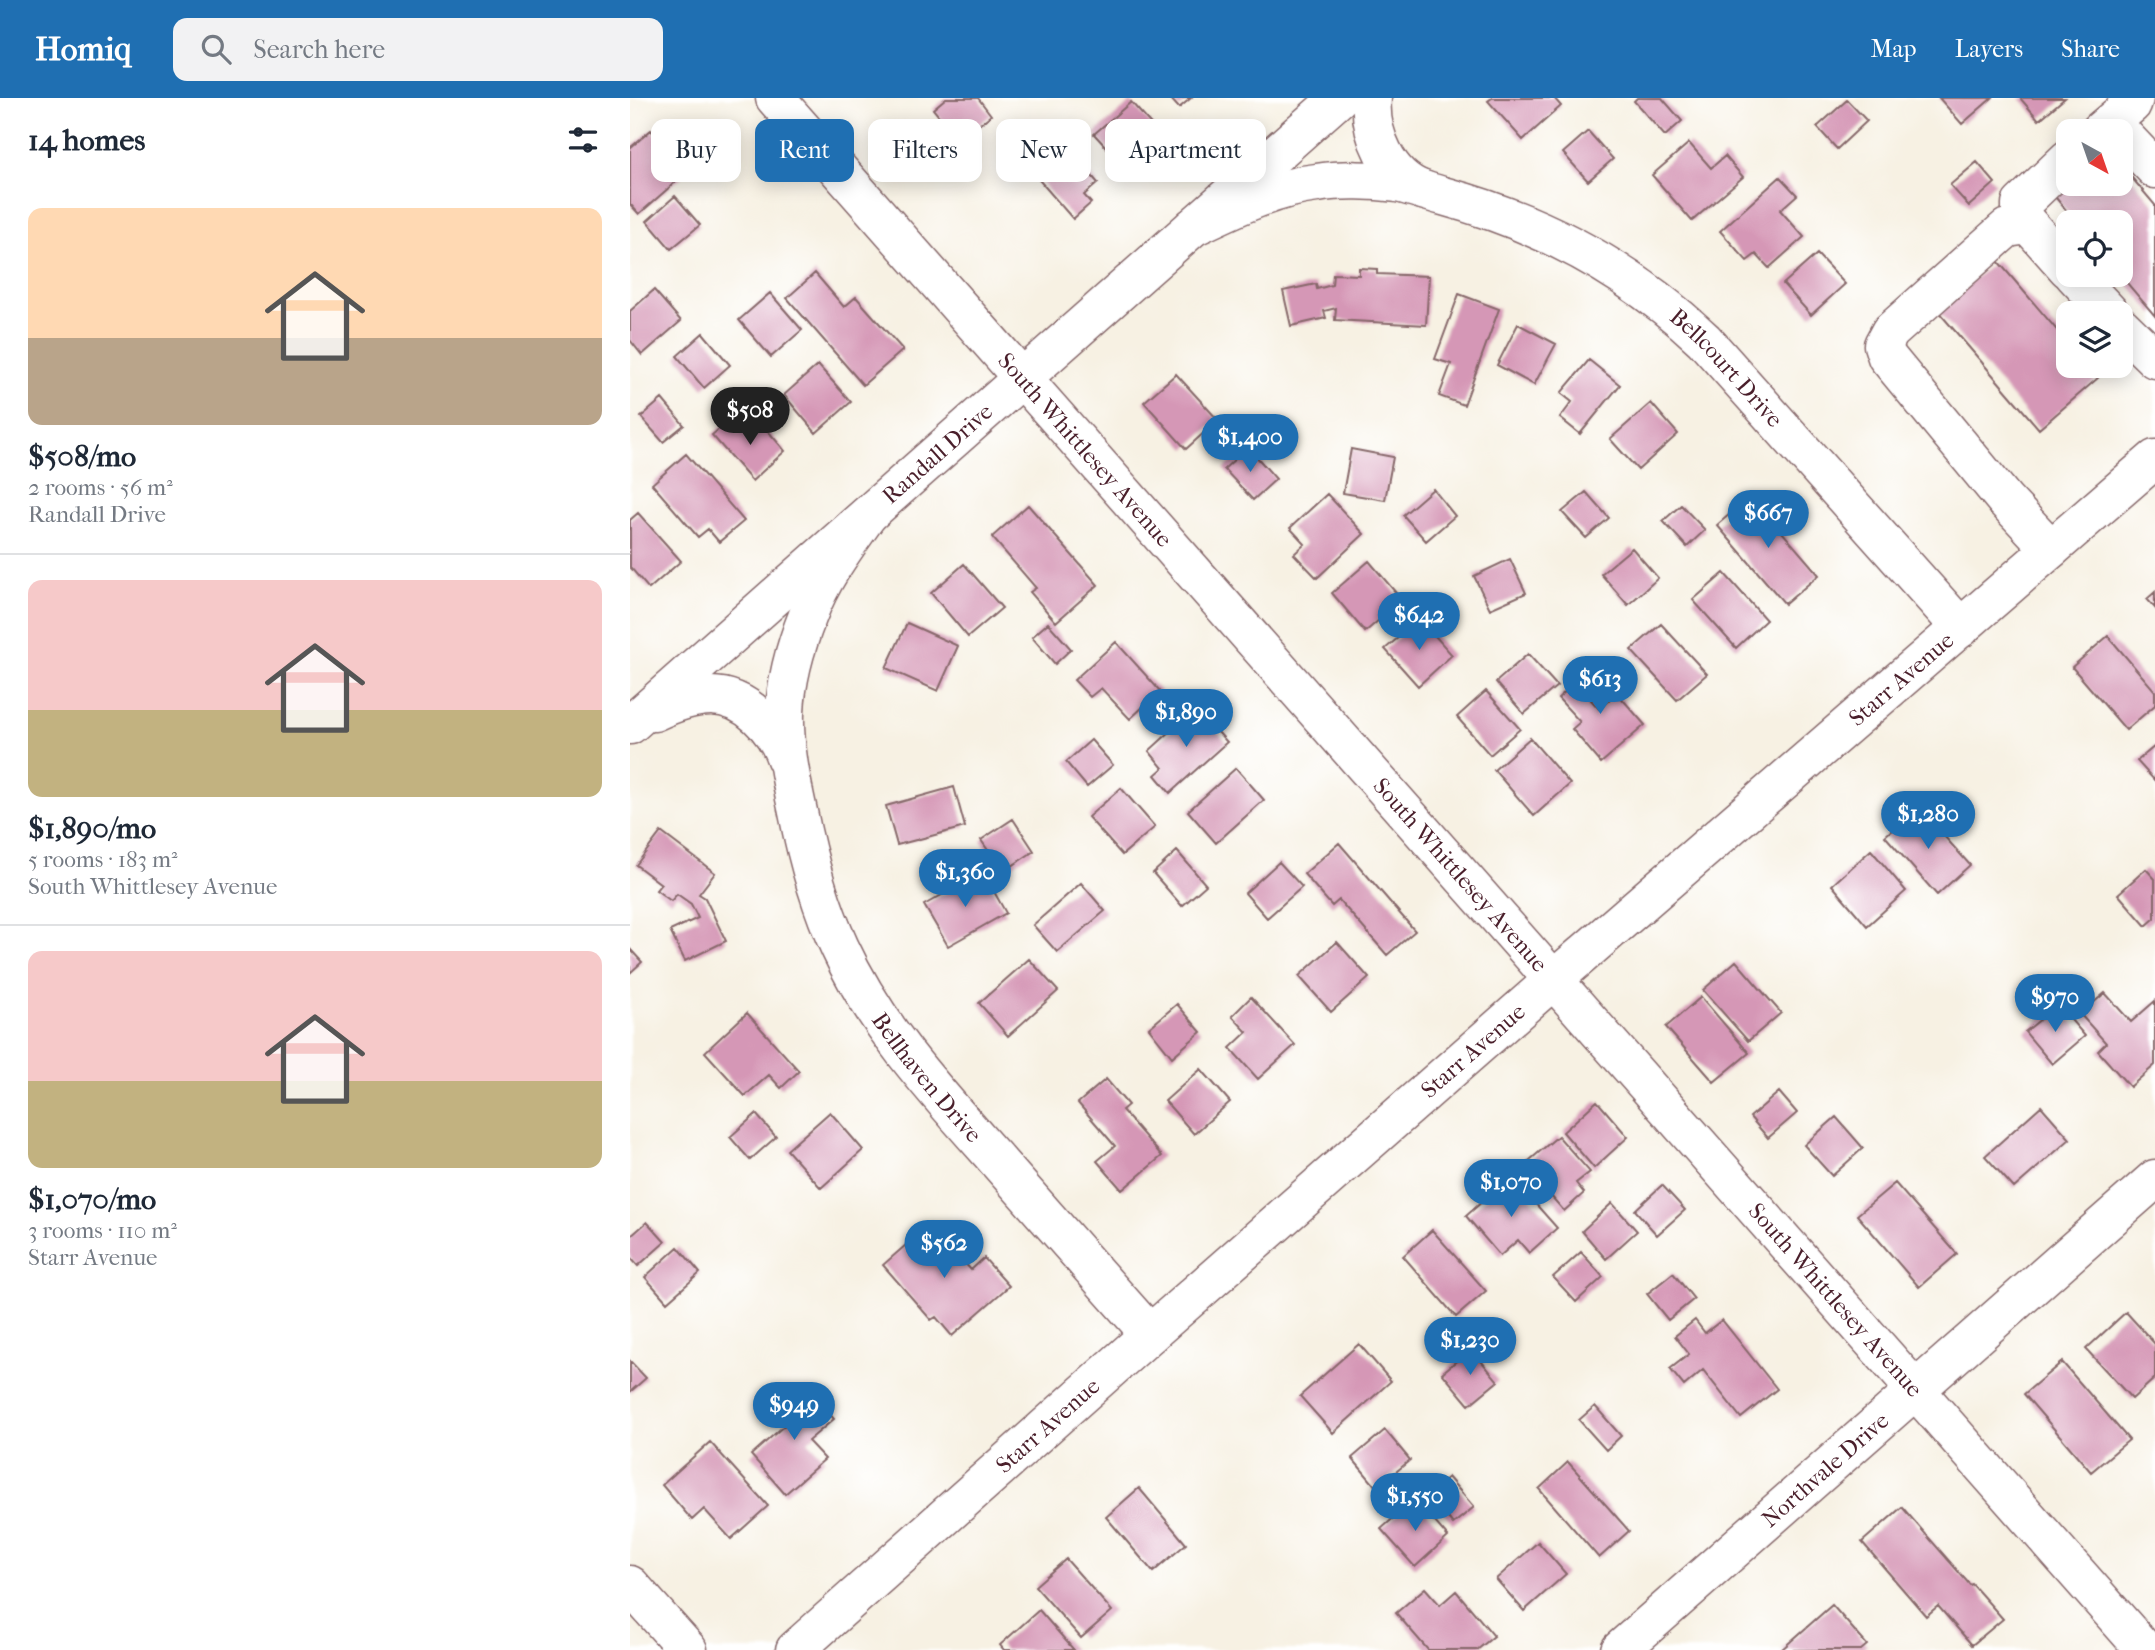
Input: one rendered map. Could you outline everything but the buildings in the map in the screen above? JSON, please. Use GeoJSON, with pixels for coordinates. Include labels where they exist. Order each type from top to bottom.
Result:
{"type":"FeatureCollection","features":[{"type":"Feature","properties":{"kind":"street","name":"South Whittlesey Avenue"},"geometry":{"type":"LineString","coordinates":[[775,98],[2145,1650]]}},
{"type":"Feature","properties":{"kind":"street","name":"Randall Drive"},"geometry":{"type":"LineString","coordinates":[[634,722],[1339,98]]}},
{"type":"Feature","properties":{"kind":"street","name":"Bellcourt Drive"},"geometry":{"type":"LineString","coordinates":[[1372,98],[1372,121],[1377,144],[1398,173],[1413,187],[1501,212],[1556,237],[1642,288],[1684,321],[1720,357],[1961,628]]}},
{"type":"Feature","properties":{"kind":"street"},"geometry":{"type":"LineString","coordinates":[[2133,142],[2155,169]]}},
{"type":"Feature","properties":{"kind":"street"},"geometry":{"type":"LineString","coordinates":[[2056,170],[2021,204],[2021,216],[2056,256]]}},
{"type":"Feature","properties":{"kind":"street","name":"Bellcourt Drive"},"geometry":{"type":"LineString","coordinates":[[1193,227],[1258,197],[1318,182],[1397,183],[1432,192]]}},
{"type":"Feature","properties":{"kind":"street"},"geometry":{"type":"LineString","coordinates":[[2028,225],[2007,228],[1890,332],[1883,345],[1887,357],[1912,388],[2005,500],[2052,550]]}},
{"type":"Feature","properties":{"kind":"street"},"geometry":{"type":"LineString","coordinates":[[2085,287],[2099,301]]}},
{"type":"Feature","properties":{"kind":"street","name":"Starr Avenue"},"geometry":{"type":"LineString","coordinates":[[795,1650],[1552,981],[2155,459]]}},
{"type":"Feature","properties":{"kind":"street","name":"Bellhaven Drive"},"geometry":{"type":"LineString","coordinates":[[867,516],[818,591],[800,636],[788,686],[785,736],[790,771],[800,826],[820,899],[840,949],[867,998],[923,1078],[1150,1334]]}},
{"type":"Feature","properties":{"kind":"street","name":"Bellhaven Drive"},"geometry":{"type":"LineString","coordinates":[[634,722],[677,702],[713,696],[727,699],[742,705],[775,733],[790,771]]}},
{"type":"Feature","properties":{"kind":"street","name":"Northvale Drive"},"geometry":{"type":"LineString","coordinates":[[1620,1650],[2155,1179]]}},
{"type":"Feature","properties":{"kind":"street"},"geometry":{"type":"LineString","coordinates":[[630,1585],[688,1650]]}}]}
